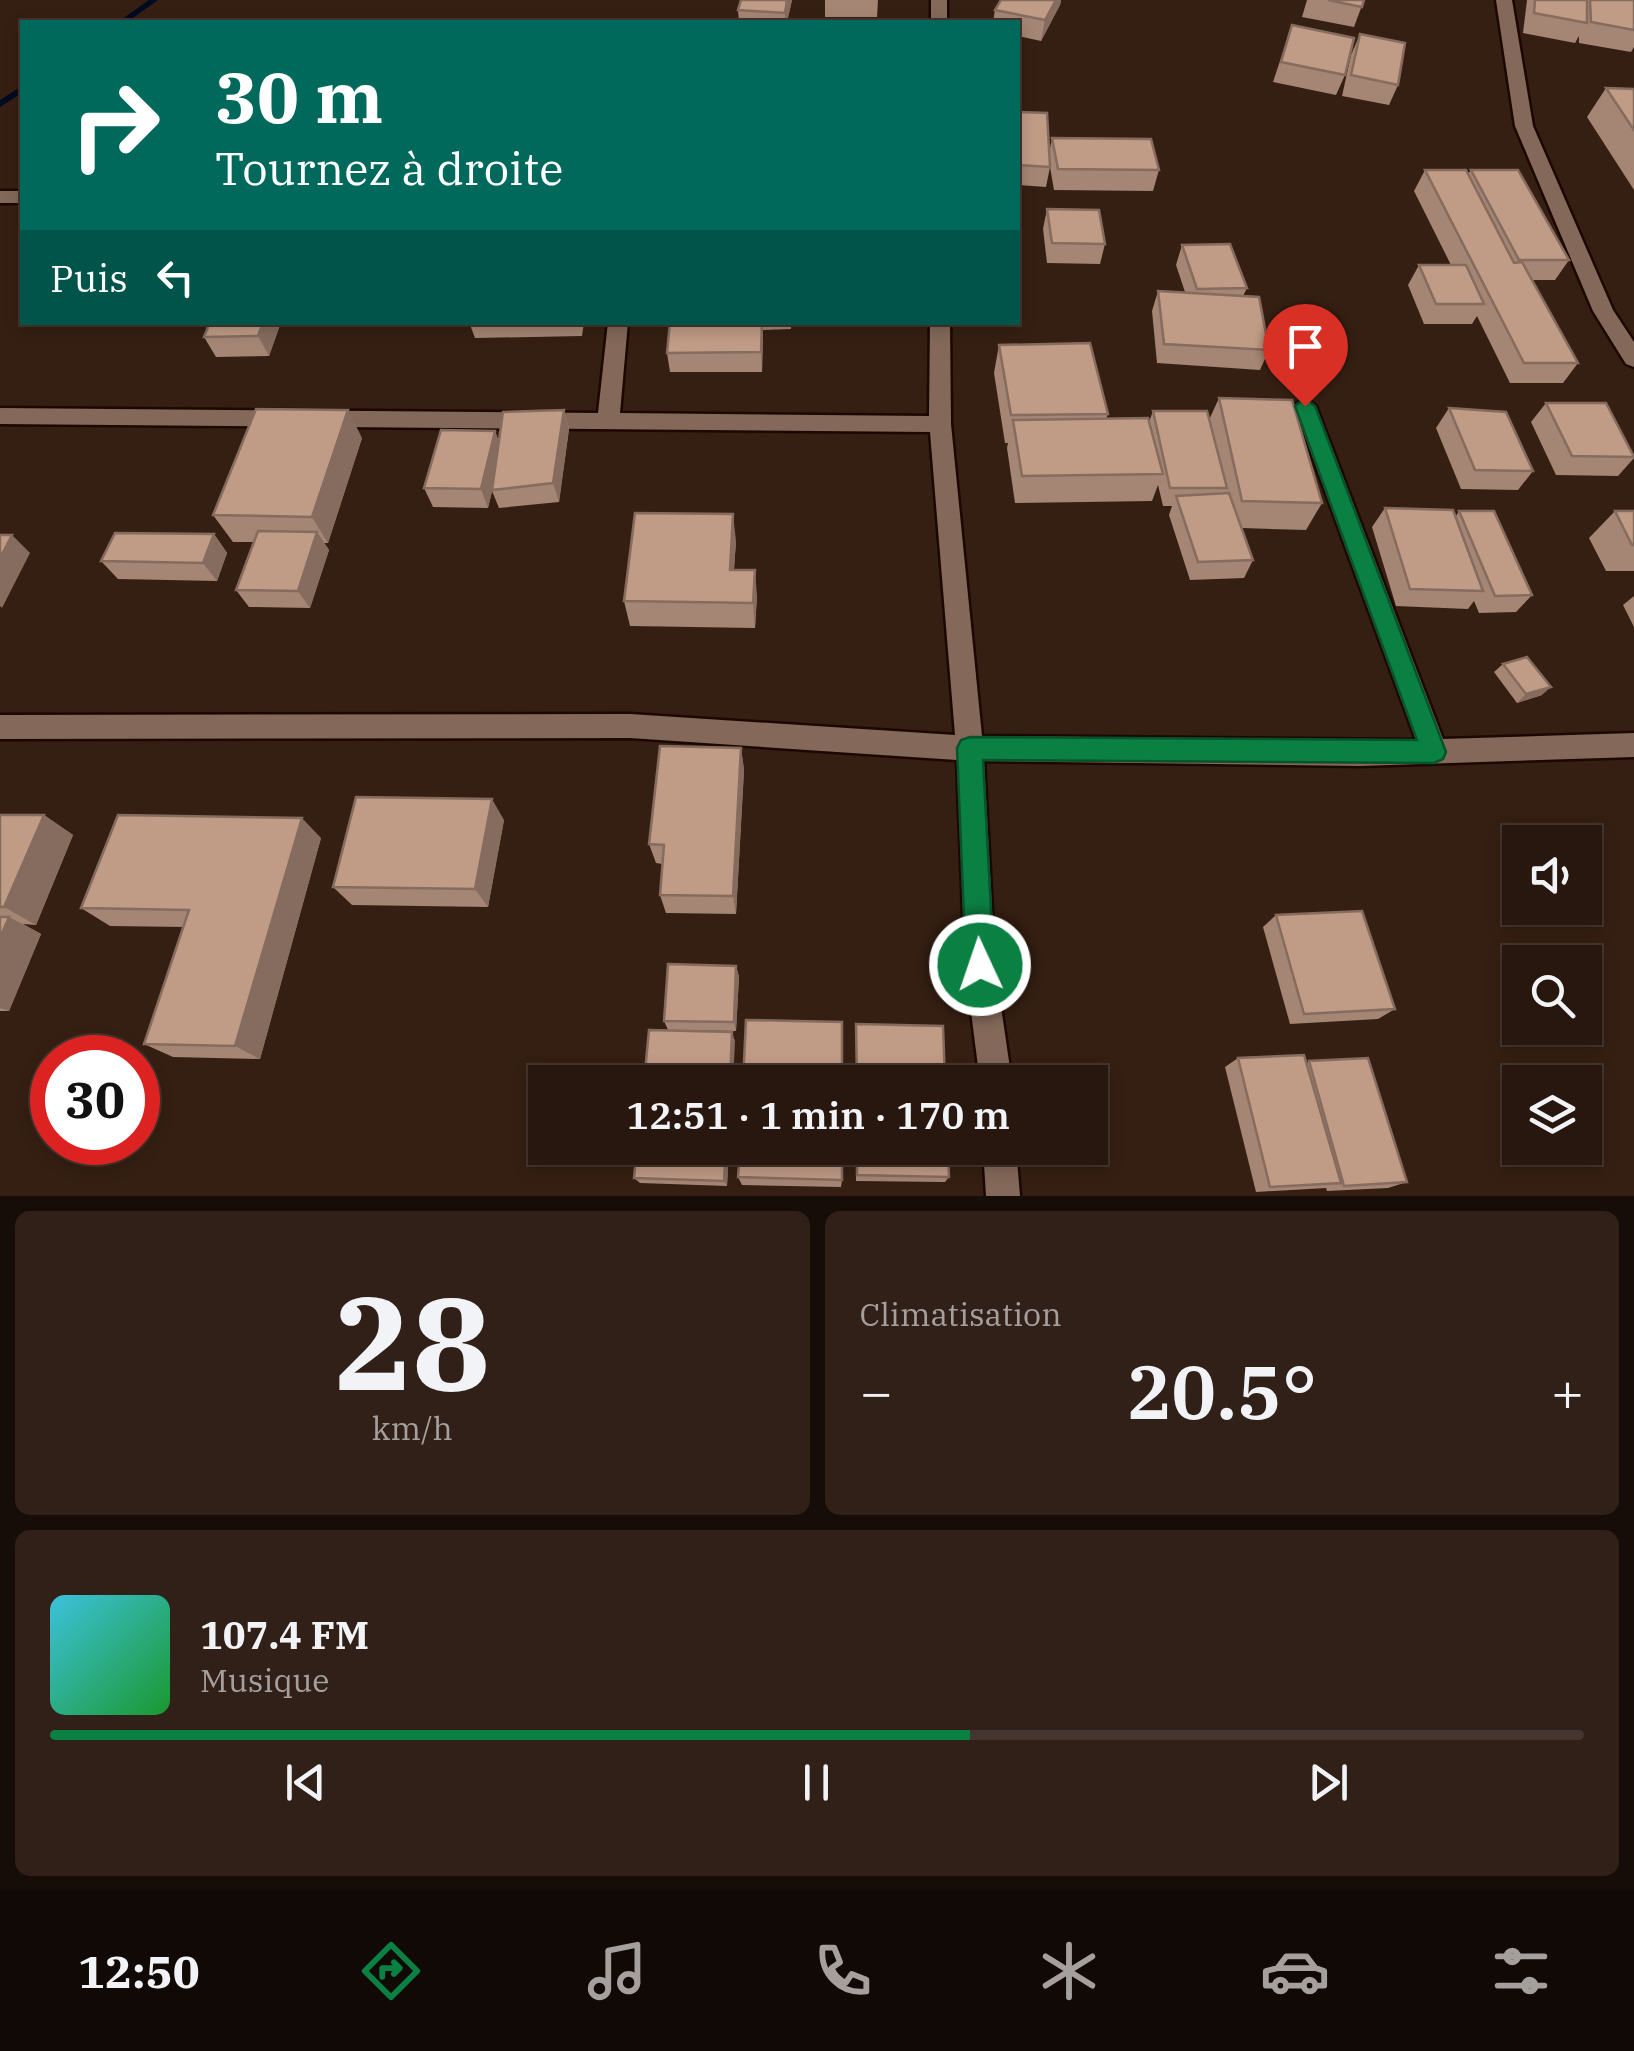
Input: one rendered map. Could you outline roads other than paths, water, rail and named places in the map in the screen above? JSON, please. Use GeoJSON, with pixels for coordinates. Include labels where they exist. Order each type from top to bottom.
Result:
{"type":"FeatureCollection","features":[{"type":"Feature","properties":{"kind":"street"},"geometry":{"type":"LineString","coordinates":[[1504,0],[1524,126],[1603,311],[1634,358]]}},
{"type":"Feature","properties":{"kind":"street"},"geometry":{"type":"LineString","coordinates":[[608,422],[618,325]]}},
{"type":"Feature","properties":{"kind":"street"},"geometry":{"type":"LineString","coordinates":[[940,325],[940,424],[970,748],[980,965],[994,1065]]}},
{"type":"Feature","properties":{"kind":"street"},"geometry":{"type":"LineString","coordinates":[[1305,406],[1434,752]]}},
{"type":"Feature","properties":{"kind":"street"},"geometry":{"type":"LineString","coordinates":[[0,416],[940,424]]}},
{"type":"Feature","properties":{"kind":"street"},"geometry":{"type":"LineString","coordinates":[[0,727],[630,726],[830,742],[970,748],[1434,752],[1634,745]]}},
{"type":"Feature","properties":{"kind":"street"},"geometry":{"type":"LineString","coordinates":[[1001,1165],[1003,1196]]}},
{"type":"Feature","properties":{"kind":"waterway"},"geometry":{"type":"LineString","coordinates":[[125,20],[154,0]]}},
{"type":"Feature","properties":{"kind":"waterway"},"geometry":{"type":"LineString","coordinates":[[0,104],[20,91]]}}]}
